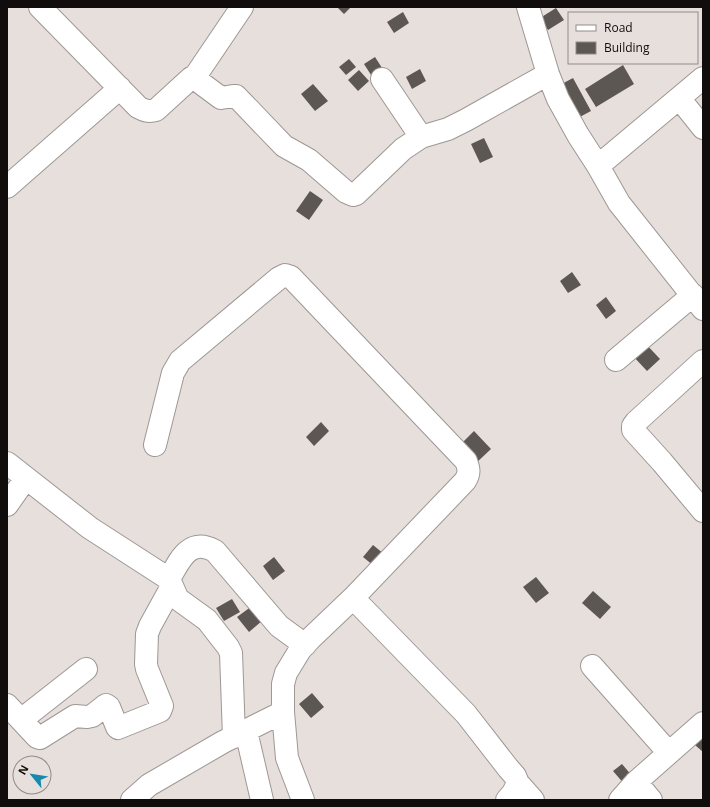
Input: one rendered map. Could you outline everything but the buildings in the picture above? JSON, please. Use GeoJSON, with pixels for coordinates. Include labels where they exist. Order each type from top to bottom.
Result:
{"type":"FeatureCollection","features":[{"type":"Feature","properties":{"kind":"street"},"geometry":{"type":"LineString","coordinates":[[40,7],[138,107],[151,112],[156,110],[190,78],[194,78],[242,7]]}},
{"type":"Feature","properties":{"kind":"street"},"geometry":{"type":"LineString","coordinates":[[528,7],[548,74],[558,99],[578,135],[624,210],[698,302],[616,360]]}},
{"type":"Feature","properties":{"kind":"street"},"geometry":{"type":"LineString","coordinates":[[194,78],[221,98],[236,96],[284,146],[309,160],[349,194],[356,194],[403,149],[421,137],[456,125],[548,74]]}},
{"type":"Feature","properties":{"kind":"street"},"geometry":{"type":"LineString","coordinates":[[598,166],[703,78]]}},
{"type":"Feature","properties":{"kind":"street"},"geometry":{"type":"LineString","coordinates":[[382,79],[421,137]]}},
{"type":"Feature","properties":{"kind":"street"},"geometry":{"type":"LineString","coordinates":[[7,187],[120,88]]}},
{"type":"Feature","properties":{"kind":"street"},"geometry":{"type":"LineString","coordinates":[[679,98],[703,128]]}},
{"type":"Feature","properties":{"kind":"street"},"geometry":{"type":"LineString","coordinates":[[155,445],[173,373],[180,361],[279,278],[285,275],[291,277],[466,461],[469,468],[469,475],[465,481],[353,598],[305,645],[286,673],[284,679],[283,712],[288,758],[303,800]]}},
{"type":"Feature","properties":{"kind":"street"},"geometry":{"type":"LineString","coordinates":[[703,361],[636,422],[633,426],[633,430],[703,511]]}},
{"type":"Feature","properties":{"kind":"street"},"geometry":{"type":"LineString","coordinates":[[7,463],[90,528],[171,582],[178,599],[207,620],[228,647],[231,652],[240,734],[262,800]]}},
{"type":"Feature","properties":{"kind":"street"},"geometry":{"type":"LineString","coordinates":[[7,505],[26,478]]}},
{"type":"Feature","properties":{"kind":"street"},"geometry":{"type":"LineString","coordinates":[[86,669],[14,713],[37,737],[40,738],[73,717],[92,716],[106,705],[109,707],[117,728],[160,711],[162,706],[146,664],[147,634],[182,556],[192,549],[210,548],[215,551],[279,626],[305,645]]}},
{"type":"Feature","properties":{"kind":"street"},"geometry":{"type":"LineString","coordinates":[[353,598],[466,714],[515,776],[513,791],[533,800]]}},
{"type":"Feature","properties":{"kind":"street"},"geometry":{"type":"LineString","coordinates":[[592,666],[669,753]]}},
{"type":"Feature","properties":{"kind":"street"},"geometry":{"type":"LineString","coordinates":[[132,800],[149,785],[240,734],[283,712]]}},
{"type":"Feature","properties":{"kind":"street"},"geometry":{"type":"LineString","coordinates":[[620,800],[636,782],[703,723]]}},
{"type":"Feature","properties":{"kind":"street"},"geometry":{"type":"LineString","coordinates":[[636,782],[651,800]]}}]}
